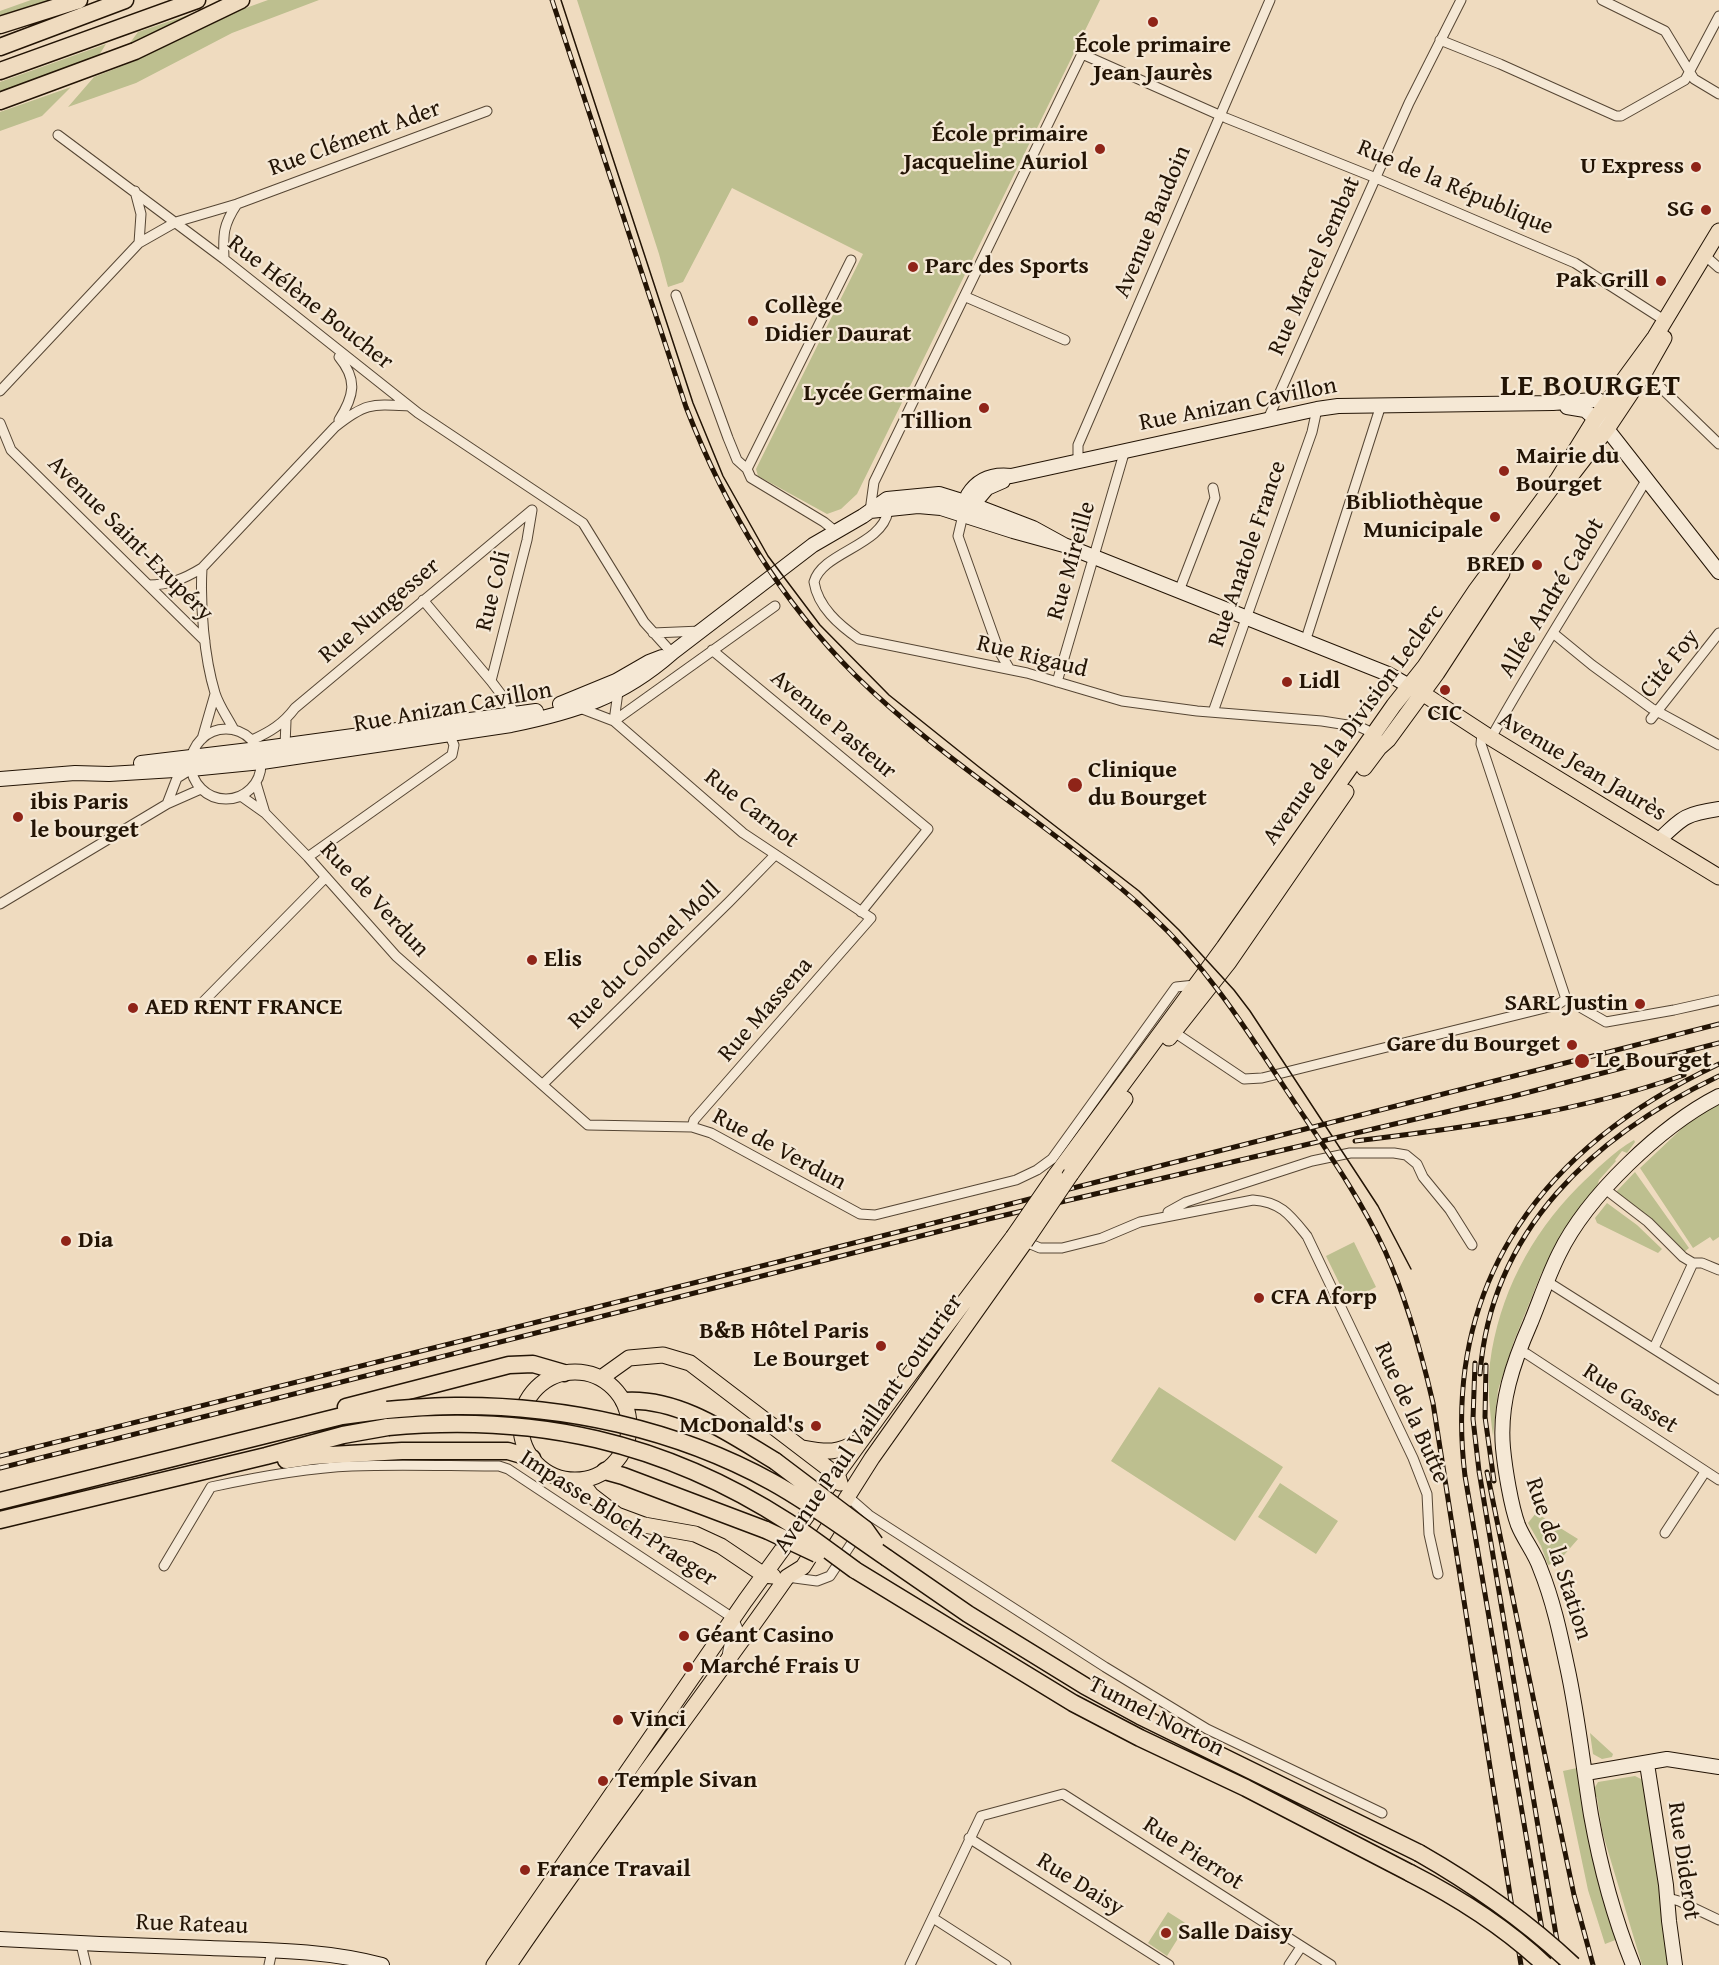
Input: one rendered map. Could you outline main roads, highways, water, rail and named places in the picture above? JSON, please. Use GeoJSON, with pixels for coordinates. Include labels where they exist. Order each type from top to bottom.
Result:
{"type":"FeatureCollection","features":[{"type":"Feature","properties":{"kind":"highway"},"geometry":{"type":"LineString","coordinates":[[0,25],[79,0]]}},
{"type":"Feature","properties":{"kind":"highway"},"geometry":{"type":"LineString","coordinates":[[0,47],[125,0]]}},
{"type":"Feature","properties":{"kind":"highway"},"geometry":{"type":"LineString","coordinates":[[0,71],[197,0]]}},
{"type":"Feature","properties":{"kind":"highway"},"geometry":{"type":"LineString","coordinates":[[0,101],[135,51],[241,0]]}},
{"type":"Feature","properties":{"kind":"highway"},"geometry":{"type":"LineString","coordinates":[[0,1501],[342,1416],[346,1406],[509,1365],[533,1364],[564,1373]]}},
{"type":"Feature","properties":{"kind":"highway"},"geometry":{"type":"LineString","coordinates":[[624,1401],[639,1400],[674,1408],[711,1423],[775,1461],[865,1529],[887,1558]]}},
{"type":"Feature","properties":{"kind":"highway","name":"Tunnel Norton"},"geometry":{"type":"LineString","coordinates":[[342,1416],[387,1410],[454,1406],[495,1407],[585,1416],[627,1425],[715,1456],[771,1482],[968,1614],[1085,1686],[1140,1716],[1419,1853],[1485,1893],[1573,1965]]}},
{"type":"Feature","properties":{"kind":"highway"},"geometry":{"type":"LineString","coordinates":[[0,1520],[266,1456],[343,1435],[388,1427],[453,1423],[540,1428],[583,1435],[632,1448],[703,1476],[788,1522],[855,1570]]}},
{"type":"Feature","properties":{"kind":"highway"},"geometry":{"type":"LineString","coordinates":[[266,1456],[273,1462],[313,1456],[402,1451],[508,1451],[532,1458]]}},
{"type":"Feature","properties":{"kind":"highway"},"geometry":{"type":"LineString","coordinates":[[605,1471],[744,1520],[798,1543],[834,1564],[855,1570]]}},
{"type":"Feature","properties":{"kind":"highway","name":"Tunnel Norton"},"geometry":{"type":"LineString","coordinates":[[855,1570],[1083,1708],[1140,1738],[1246,1788],[1444,1890],[1482,1914],[1526,1947],[1545,1965]]}},
{"type":"Feature","properties":{"kind":"main road","name":"Avenue de la Division Leclerc"},"geometry":{"type":"LineString","coordinates":[[1601,424],[1605,405],[1664,320],[1719,231]]}},
{"type":"Feature","properties":{"kind":"main road","name":"Avenue de la Division Leclerc"},"geometry":{"type":"LineString","coordinates":[[1019,1240],[1229,962],[1352,783],[1378,748],[1388,740],[1476,590],[1558,479],[1643,375],[1716,258]]}},
{"type":"Feature","properties":{"kind":"main road","name":"Avenue de la Division Leclerc"},"geometry":{"type":"LineString","coordinates":[[1019,1240],[1055,1176],[1154,1043],[1375,734],[1416,689]]}},
{"type":"Feature","properties":{"kind":"main road","name":"Avenue Jean Jaurès"},"geometry":{"type":"LineString","coordinates":[[1416,689],[1719,877]]}},
{"type":"Feature","properties":{"kind":"main road","name":"Avenue Paul Vaillant Couturier"},"geometry":{"type":"LineString","coordinates":[[509,1965],[591,1846],[675,1734],[726,1659],[787,1577],[803,1567],[823,1534],[863,1440],[1019,1240]]}},
{"type":"Feature","properties":{"kind":"main road","name":"Avenue Paul Vaillant Couturier"},"geometry":{"type":"LineString","coordinates":[[494,1965],[764,1575],[842,1487],[913,1398],[1019,1240]]}},
{"type":"Feature","properties":{"kind":"main road"},"geometry":{"type":"LineString","coordinates":[[601,1378],[629,1358],[663,1355],[690,1363],[800,1447],[842,1487]]}},
{"type":"Feature","properties":{"kind":"main road"},"geometry":{"type":"LineString","coordinates":[[564,1373],[589,1373],[601,1378],[618,1392],[629,1416],[627,1440],[617,1461],[605,1471],[580,1480],[562,1478],[545,1471],[532,1458],[524,1445],[521,1430],[522,1414],[528,1400],[537,1387],[549,1378],[564,1373]]}},
{"type":"Feature","properties":{"kind":"main road"},"geometry":{"type":"LineString","coordinates":[[800,1447],[827,1453],[840,1451],[863,1440]]}},
{"type":"Feature","properties":{"kind":"main road"},"geometry":{"type":"LineString","coordinates":[[580,1480],[591,1495],[617,1515],[644,1525],[695,1534],[721,1546],[764,1575],[787,1577]]}},
{"type":"Feature","properties":{"kind":"tram line"},"geometry":{"type":"LineString","coordinates":[[561,0],[693,403],[723,476],[768,556],[820,625],[889,695],[1139,891],[1179,930],[1234,990],[1378,1206],[1411,1269]]}},
{"type":"Feature","properties":{"kind":"railway"},"geometry":{"type":"LineString","coordinates":[[552,0],[686,407],[718,481],[756,550],[778,583],[827,646],[890,708],[964,768],[1116,884],[1152,916],[1189,954],[1237,1017],[1322,1144],[1362,1207],[1385,1251],[1413,1326],[1433,1403],[1521,1965]]}},
{"type":"Feature","properties":{"kind":"railway"},"geometry":{"type":"LineString","coordinates":[[0,1456],[1719,1024]]}},
{"type":"Feature","properties":{"kind":"railway"},"geometry":{"type":"LineString","coordinates":[[0,1468],[984,1220],[1510,1097],[1719,1043]]}},
{"type":"Feature","properties":{"kind":"railway"},"geometry":{"type":"LineString","coordinates":[[1548,1965],[1465,1476],[1462,1405],[1470,1340],[1489,1280],[1518,1226],[1556,1178],[1603,1135],[1657,1097],[1719,1064]]}},
{"type":"Feature","properties":{"kind":"railway"},"geometry":{"type":"LineString","coordinates":[[1355,1141],[1480,1124],[1563,1109],[1684,1075]]}},
{"type":"Feature","properties":{"kind":"railway"},"geometry":{"type":"LineString","coordinates":[[1480,1374],[1488,1322],[1505,1275],[1528,1232],[1557,1193],[1592,1158],[1631,1127],[1719,1076]]}},
{"type":"Feature","properties":{"kind":"railway"},"geometry":{"type":"LineString","coordinates":[[1475,1363],[1473,1419],[1479,1471],[1561,1965]]}},
{"type":"Feature","properties":{"kind":"railway"},"geometry":{"type":"LineString","coordinates":[[1486,1365],[1485,1417],[1494,1481]]}},
{"type":"Feature","properties":{"kind":"railway"},"geometry":{"type":"LineString","coordinates":[[1487,1472],[1574,1895],[1593,1965]]}},
{"type":"Feature","properties":{"kind":"place","name":"École primaire Jean Jaurès"},"geometry":{"type":"Point","coordinates":[1153,22]}},
{"type":"Feature","properties":{"kind":"place","name":"École primaire Jacqueline Auriol"},"geometry":{"type":"Point","coordinates":[1100,149]}},
{"type":"Feature","properties":{"kind":"place","name":"U Express"},"geometry":{"type":"Point","coordinates":[1696,167]}},
{"type":"Feature","properties":{"kind":"place","name":"SG"},"geometry":{"type":"Point","coordinates":[1706,210]}},
{"type":"Feature","properties":{"kind":"place","name":"Parc des Sports"},"geometry":{"type":"Point","coordinates":[913,267]}},
{"type":"Feature","properties":{"kind":"place","name":"Pak Grill"},"geometry":{"type":"Point","coordinates":[1661,281]}},
{"type":"Feature","properties":{"kind":"place","name":"Collège Didier Daurat"},"geometry":{"type":"Point","coordinates":[753,321]}},
{"type":"Feature","properties":{"kind":"place","name":"Lycée Germaine Tillion"},"geometry":{"type":"Point","coordinates":[984,408]}},
{"type":"Feature","properties":{"kind":"place","name":"Mairie du Bourget"},"geometry":{"type":"Point","coordinates":[1504,471]}},
{"type":"Feature","properties":{"kind":"place","name":"Bibliothèque Municipale"},"geometry":{"type":"Point","coordinates":[1495,517]}},
{"type":"Feature","properties":{"kind":"place","name":"BRED"},"geometry":{"type":"Point","coordinates":[1537,565]}},
{"type":"Feature","properties":{"kind":"place","name":"Lidl"},"geometry":{"type":"Point","coordinates":[1287,682]}},
{"type":"Feature","properties":{"kind":"place","name":"CIC"},"geometry":{"type":"Point","coordinates":[1445,690]}},
{"type":"Feature","properties":{"kind":"place","name":"Clinique du Bourget"},"geometry":{"type":"Point","coordinates":[1075,785]}},
{"type":"Feature","properties":{"kind":"place","name":"ibis Paris le bourget"},"geometry":{"type":"Point","coordinates":[18,817]}},
{"type":"Feature","properties":{"kind":"place","name":"Elis"},"geometry":{"type":"Point","coordinates":[532,960]}},
{"type":"Feature","properties":{"kind":"place","name":"SARL Justin"},"geometry":{"type":"Point","coordinates":[1640,1004]}},
{"type":"Feature","properties":{"kind":"place","name":"AED RENT FRANCE"},"geometry":{"type":"Point","coordinates":[133,1008]}},
{"type":"Feature","properties":{"kind":"place","name":"Gare du Bourget"},"geometry":{"type":"Point","coordinates":[1572,1045]}},
{"type":"Feature","properties":{"kind":"place","name":"Le Bourget"},"geometry":{"type":"Point","coordinates":[1582,1061]}},
{"type":"Feature","properties":{"kind":"place","name":"Dia"},"geometry":{"type":"Point","coordinates":[66,1241]}},
{"type":"Feature","properties":{"kind":"place","name":"CFA Aforp"},"geometry":{"type":"Point","coordinates":[1259,1298]}},
{"type":"Feature","properties":{"kind":"place","name":"B&B Hôtel Paris Le Bourget"},"geometry":{"type":"Point","coordinates":[881,1346]}},
{"type":"Feature","properties":{"kind":"place","name":"McDonald's"},"geometry":{"type":"Point","coordinates":[816,1426]}},
{"type":"Feature","properties":{"kind":"place","name":"Géant Casino"},"geometry":{"type":"Point","coordinates":[684,1636]}},
{"type":"Feature","properties":{"kind":"place","name":"Marché Frais U"},"geometry":{"type":"Point","coordinates":[688,1667]}},
{"type":"Feature","properties":{"kind":"place","name":"Vinci"},"geometry":{"type":"Point","coordinates":[618,1720]}},
{"type":"Feature","properties":{"kind":"place","name":"Temple Sivan"},"geometry":{"type":"Point","coordinates":[603,1781]}},
{"type":"Feature","properties":{"kind":"place","name":"France Travail"},"geometry":{"type":"Point","coordinates":[525,1870]}},
{"type":"Feature","properties":{"kind":"place","name":"Salle Daisy"},"geometry":{"type":"Point","coordinates":[1166,1933]}},
{"type":"Feature","properties":{"kind":"district","name":"LE BOURGET"},"geometry":{"type":"Point","coordinates":[1591,387]}}]}
